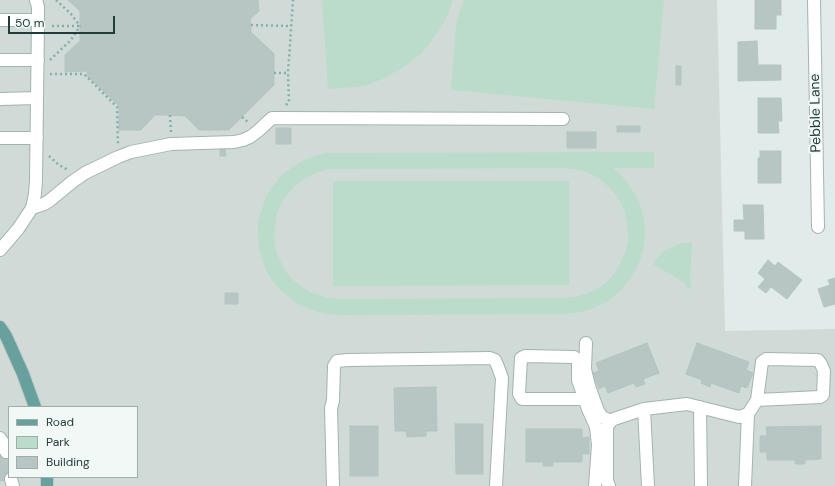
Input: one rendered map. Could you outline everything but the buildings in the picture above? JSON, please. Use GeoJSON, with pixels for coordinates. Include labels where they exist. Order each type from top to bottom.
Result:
{"type":"FeatureCollection","features":[{"type":"Feature","properties":{"kind":"main road"},"geometry":{"type":"LineString","coordinates":[[0,328],[6,336],[23,374],[35,406]]}},
{"type":"Feature","properties":{"kind":"street"},"geometry":{"type":"LineString","coordinates":[[0,250],[18,229],[32,208],[35,194],[37,98],[42,61],[38,7],[36,0]]}},
{"type":"Feature","properties":{"kind":"street","name":"Pebble Lane"},"geometry":{"type":"LineString","coordinates":[[814,0],[818,227]]}},
{"type":"Feature","properties":{"kind":"street"},"geometry":{"type":"LineString","coordinates":[[0,20],[38,20]]}},
{"type":"Feature","properties":{"kind":"street"},"geometry":{"type":"LineString","coordinates":[[0,60],[42,61]]}},
{"type":"Feature","properties":{"kind":"street"},"geometry":{"type":"LineString","coordinates":[[0,99],[37,98]]}},
{"type":"Feature","properties":{"kind":"street"},"geometry":{"type":"LineString","coordinates":[[32,208],[49,201],[85,173],[131,152],[171,144],[217,143],[243,140],[258,131],[272,118],[563,119]]}},
{"type":"Feature","properties":{"kind":"street"},"geometry":{"type":"LineString","coordinates":[[0,138],[37,138]]}},
{"type":"Feature","properties":{"kind":"street"},"geometry":{"type":"LineString","coordinates":[[586,342],[585,369],[589,386],[598,411],[602,417],[611,421]]}},
{"type":"Feature","properties":{"kind":"street"},"geometry":{"type":"LineString","coordinates":[[585,399],[522,399],[519,394],[521,358],[525,356],[574,357],[578,360],[578,380],[596,427],[598,445],[595,486]]}},
{"type":"Feature","properties":{"kind":"street"},"geometry":{"type":"LineString","coordinates":[[333,486],[332,408],[334,366],[337,361],[490,358],[495,360],[502,378],[496,486]]}},
{"type":"Feature","properties":{"kind":"street"},"geometry":{"type":"LineString","coordinates":[[745,486],[748,414],[757,400],[762,362],[766,359],[818,360],[821,364],[824,371],[823,395],[820,397],[757,400]]}},
{"type":"Feature","properties":{"kind":"street"},"geometry":{"type":"LineString","coordinates":[[609,486],[607,481],[607,428],[614,419],[644,409],[687,404],[740,417],[748,414]]}},
{"type":"Feature","properties":{"kind":"street"},"geometry":{"type":"LineString","coordinates":[[700,407],[701,486]]}},
{"type":"Feature","properties":{"kind":"street"},"geometry":{"type":"LineString","coordinates":[[644,409],[648,486]]}},
{"type":"Feature","properties":{"kind":"path"},"geometry":{"type":"LineString","coordinates":[[56,0],[71,14],[80,26]]}},
{"type":"Feature","properties":{"kind":"path"},"geometry":{"type":"LineString","coordinates":[[272,118],[289,102],[288,73],[290,26],[293,0]]}},
{"type":"Feature","properties":{"kind":"path"},"geometry":{"type":"LineString","coordinates":[[251,25],[290,26]]}},
{"type":"Feature","properties":{"kind":"path"},"geometry":{"type":"LineString","coordinates":[[52,26],[80,26]]}},
{"type":"Feature","properties":{"kind":"path"},"geometry":{"type":"LineString","coordinates":[[42,61],[71,40],[80,26]]}},
{"type":"Feature","properties":{"kind":"path"},"geometry":{"type":"LineString","coordinates":[[274,72],[288,73]]}},
{"type":"Feature","properties":{"kind":"path"},"geometry":{"type":"LineString","coordinates":[[46,74],[84,74],[117,107],[118,157]]}},
{"type":"Feature","properties":{"kind":"path"},"geometry":{"type":"LineString","coordinates":[[46,153],[63,168],[85,173]]}},
{"type":"Feature","properties":{"kind":"shaded area"},"geometry":{"type":"Polygon","coordinates":[[[0,0],[717,0],[725,331],[835,329],[835,486],[0,486],[0,0]]]}},
{"type":"Feature","properties":{"kind":"green space"},"geometry":{"type":"Polygon","coordinates":[[[322,0],[453,0],[443,24],[429,44],[422,53],[405,66],[385,78],[367,85],[328,89],[322,0]]]}},
{"type":"Feature","properties":{"kind":"green space"},"geometry":{"type":"Polygon","coordinates":[[[464,0],[664,0],[654,109],[451,90],[456,25],[464,0]]]}},
{"type":"Feature","properties":{"kind":"green space"},"geometry":{"type":"Polygon","coordinates":[[[654,152],[654,168],[613,168],[629,185],[641,208],[644,220],[644,245],[641,258],[636,269],[621,290],[611,299],[589,310],[563,314],[327,314],[302,306],[291,299],[273,282],[266,271],[262,259],[259,247],[258,221],[266,197],[281,176],[302,161],[314,156],[326,153],[654,152]],[[329,169],[309,176],[301,181],[286,196],[281,204],[277,214],[274,234],[277,254],[286,272],[293,280],[310,292],[329,298],[563,298],[583,295],[602,286],[616,271],[625,253],[628,243],[628,233],[625,213],[616,195],[601,180],[593,175],[573,169],[329,169]]]}},
{"type":"Feature","properties":{"kind":"green space"},"geometry":{"type":"Polygon","coordinates":[[[333,181],[569,181],[569,285],[333,286],[333,181]]]}},
{"type":"Feature","properties":{"kind":"green space"},"geometry":{"type":"Polygon","coordinates":[[[683,243],[692,243],[690,281],[692,287],[687,289],[685,283],[653,264],[664,251],[683,243]]]}},
{"type":"Feature","properties":{"kind":"tunnel"},"geometry":{"type":"LineString","coordinates":[[6,452],[8,463]]}}]}
